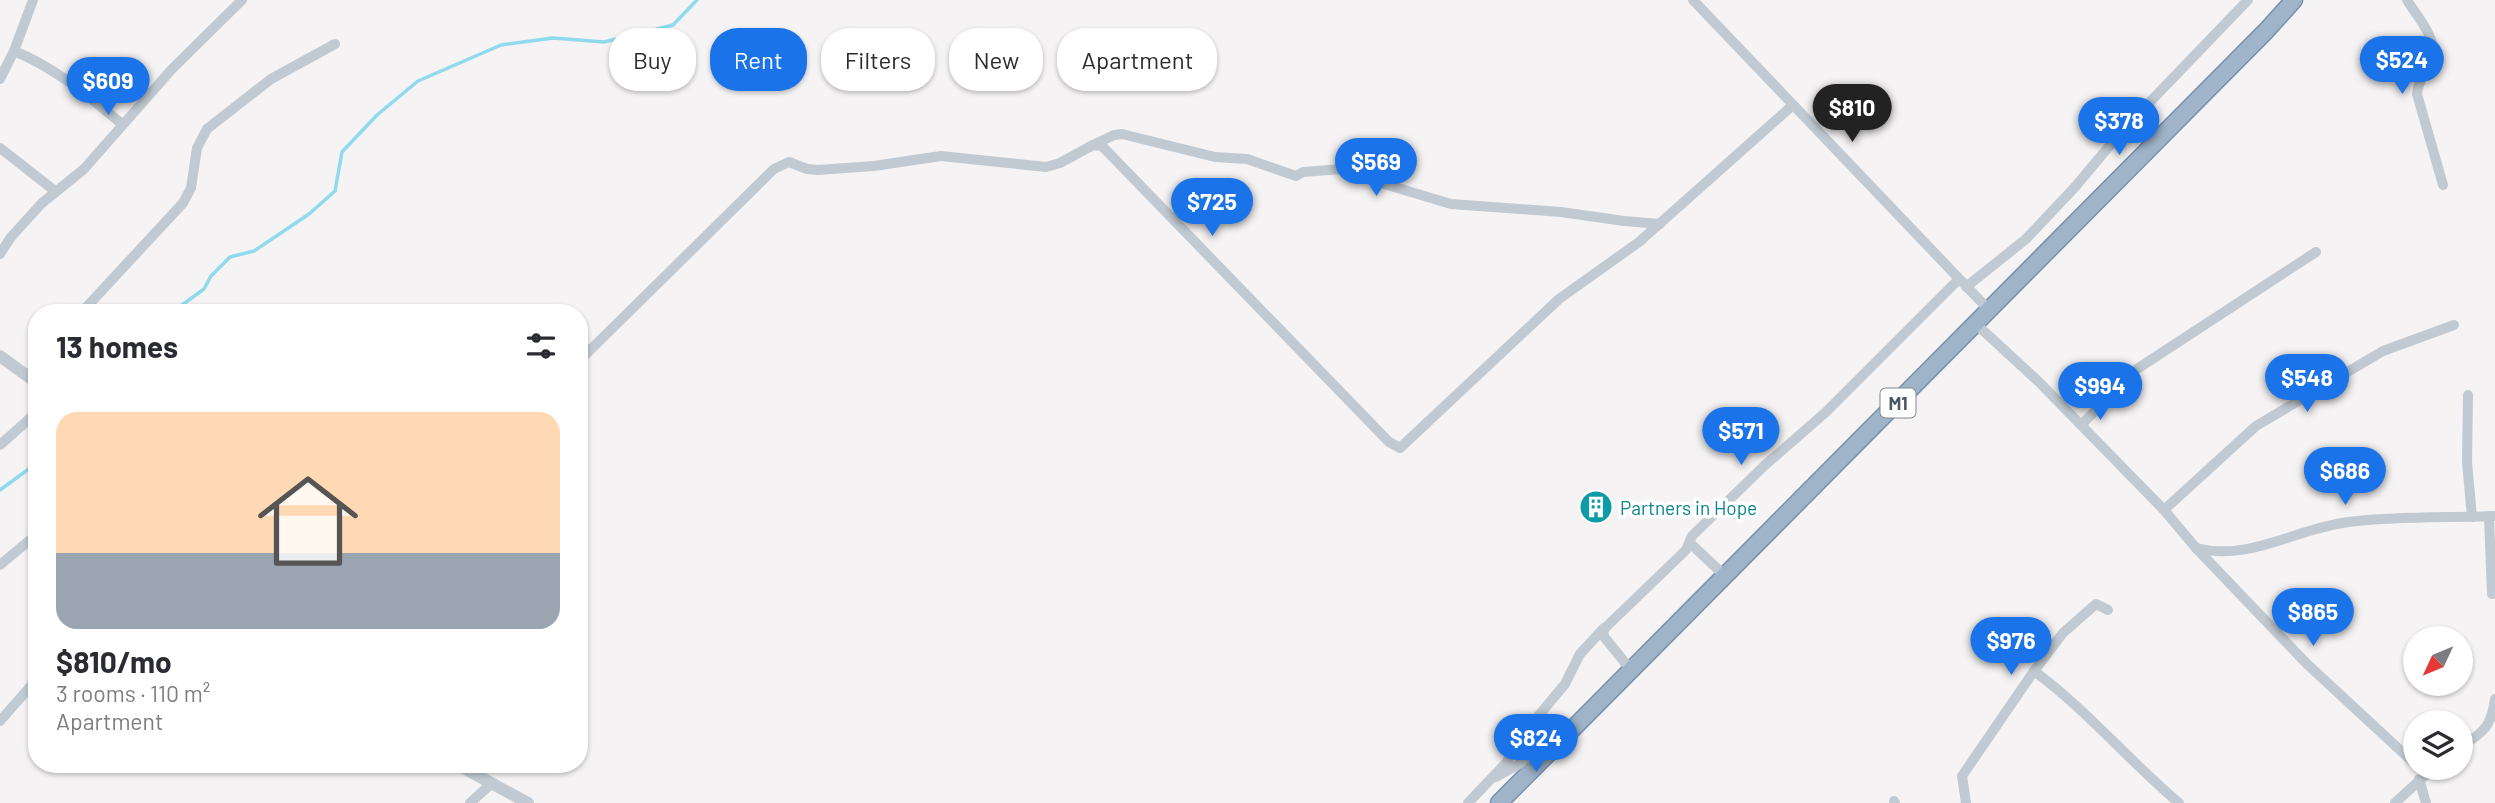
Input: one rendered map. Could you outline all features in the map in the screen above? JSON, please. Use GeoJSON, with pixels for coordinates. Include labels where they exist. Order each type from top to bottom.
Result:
{"type":"FeatureCollection","features":[{"type":"Feature","properties":{"kind":"highway","name":"M1"},"geometry":{"type":"LineString","coordinates":[[1499,803],[2294,0]]}},
{"type":"Feature","properties":{"kind":"street"},"geometry":{"type":"LineString","coordinates":[[0,79],[14,51],[33,0]]}},
{"type":"Feature","properties":{"kind":"street"},"geometry":{"type":"LineString","coordinates":[[0,254],[11,237],[55,191],[71,182],[84,169],[173,69],[242,0]]}},
{"type":"Feature","properties":{"kind":"street"},"geometry":{"type":"LineString","coordinates":[[1693,0],[1989,310]]}},
{"type":"Feature","properties":{"kind":"street"},"geometry":{"type":"LineString","coordinates":[[1468,803],[1493,779],[1530,726],[1565,684],[1580,654],[1690,543],[1692,536],[1962,284],[2026,239],[2122,131],[2248,0]]}},
{"type":"Feature","properties":{"kind":"street"},"geometry":{"type":"LineString","coordinates":[[2407,0],[2432,43],[2432,55],[2417,94],[2443,185]]}},
{"type":"Feature","properties":{"kind":"street"},"geometry":{"type":"LineString","coordinates":[[89,304],[183,203],[191,188],[197,148],[207,129],[271,79],[335,44]]}},
{"type":"Feature","properties":{"kind":"street"},"geometry":{"type":"LineString","coordinates":[[14,51],[39,61],[60,74],[122,124]]}},
{"type":"Feature","properties":{"kind":"street"},"geometry":{"type":"LineString","coordinates":[[1093,145],[1102,146],[1389,442],[1400,448],[1559,299],[1639,242],[1793,105]]}},
{"type":"Feature","properties":{"kind":"street"},"geometry":{"type":"LineString","coordinates":[[588,352],[774,169],[789,162],[818,170],[874,166],[941,156],[1046,167],[1060,163],[1114,135],[1122,134],[1215,157],[1247,159],[1296,176],[1303,172],[1342,169],[1451,204],[1660,223]]}},
{"type":"Feature","properties":{"kind":"street"},"geometry":{"type":"LineString","coordinates":[[0,148],[55,191]]}},
{"type":"Feature","properties":{"kind":"street"},"geometry":{"type":"LineString","coordinates":[[2081,425],[2119,385],[2145,363],[2316,252]]}},
{"type":"Feature","properties":{"kind":"street"},"geometry":{"type":"LineString","coordinates":[[1976,324],[2039,382],[2164,510],[2196,548],[2306,663],[2403,753]]}},
{"type":"Feature","properties":{"kind":"street"},"geometry":{"type":"LineString","coordinates":[[2164,510],[2256,426],[2383,351],[2454,325]]}},
{"type":"Feature","properties":{"kind":"street"},"geometry":{"type":"LineString","coordinates":[[0,356],[28,372]]}},
{"type":"Feature","properties":{"kind":"street"},"geometry":{"type":"LineString","coordinates":[[2468,395],[2467,461],[2472,517]]}},
{"type":"Feature","properties":{"kind":"street"},"geometry":{"type":"LineString","coordinates":[[0,445],[28,420]]}},
{"type":"Feature","properties":{"kind":"street"},"geometry":{"type":"LineString","coordinates":[[2196,548],[2208,551],[2242,551],[2345,522],[2492,516],[2492,594]]}},
{"type":"Feature","properties":{"kind":"street"},"geometry":{"type":"LineString","coordinates":[[0,565],[28,542]]}},
{"type":"Feature","properties":{"kind":"street"},"geometry":{"type":"LineString","coordinates":[[1690,543],[1725,576]]}},
{"type":"Feature","properties":{"kind":"street"},"geometry":{"type":"LineString","coordinates":[[1966,803],[1962,776],[2034,671],[2063,633],[2096,604],[2108,610]]}},
{"type":"Feature","properties":{"kind":"street"},"geometry":{"type":"LineString","coordinates":[[1605,628],[1605,638],[1631,670]]}},
{"type":"Feature","properties":{"kind":"street"},"geometry":{"type":"LineString","coordinates":[[2034,671],[2058,688],[2179,803]]}},
{"type":"Feature","properties":{"kind":"street"},"geometry":{"type":"LineString","coordinates":[[0,721],[28,689]]}},
{"type":"Feature","properties":{"kind":"street"},"geometry":{"type":"LineString","coordinates":[[2473,738],[2487,728],[2492,720],[2495,699]]}},
{"type":"Feature","properties":{"kind":"street"},"geometry":{"type":"LineString","coordinates":[[1493,779],[1522,765],[1563,738]]}},
{"type":"Feature","properties":{"kind":"street"},"geometry":{"type":"LineString","coordinates":[[473,773],[528,803]]}},
{"type":"Feature","properties":{"kind":"street"},"geometry":{"type":"LineString","coordinates":[[2395,803],[2417,780]]}},
{"type":"Feature","properties":{"kind":"street"},"geometry":{"type":"LineString","coordinates":[[2425,780],[2426,803]]}},
{"type":"Feature","properties":{"kind":"street"},"geometry":{"type":"LineString","coordinates":[[470,803],[492,783]]}},
{"type":"Feature","properties":{"kind":"waterway"},"geometry":{"type":"LineString","coordinates":[[183,304],[204,289],[211,276],[230,257],[254,251],[309,214],[335,191],[342,152],[377,115],[418,81],[501,45],[553,38],[604,42],[673,25],[697,0]]}},
{"type":"Feature","properties":{"kind":"waterway"},"geometry":{"type":"LineString","coordinates":[[0,490],[28,470]]}},
{"type":"Feature","properties":{"kind":"place","name":"Partners in Hope"},"geometry":{"type":"Point","coordinates":[1596,507]}}]}
